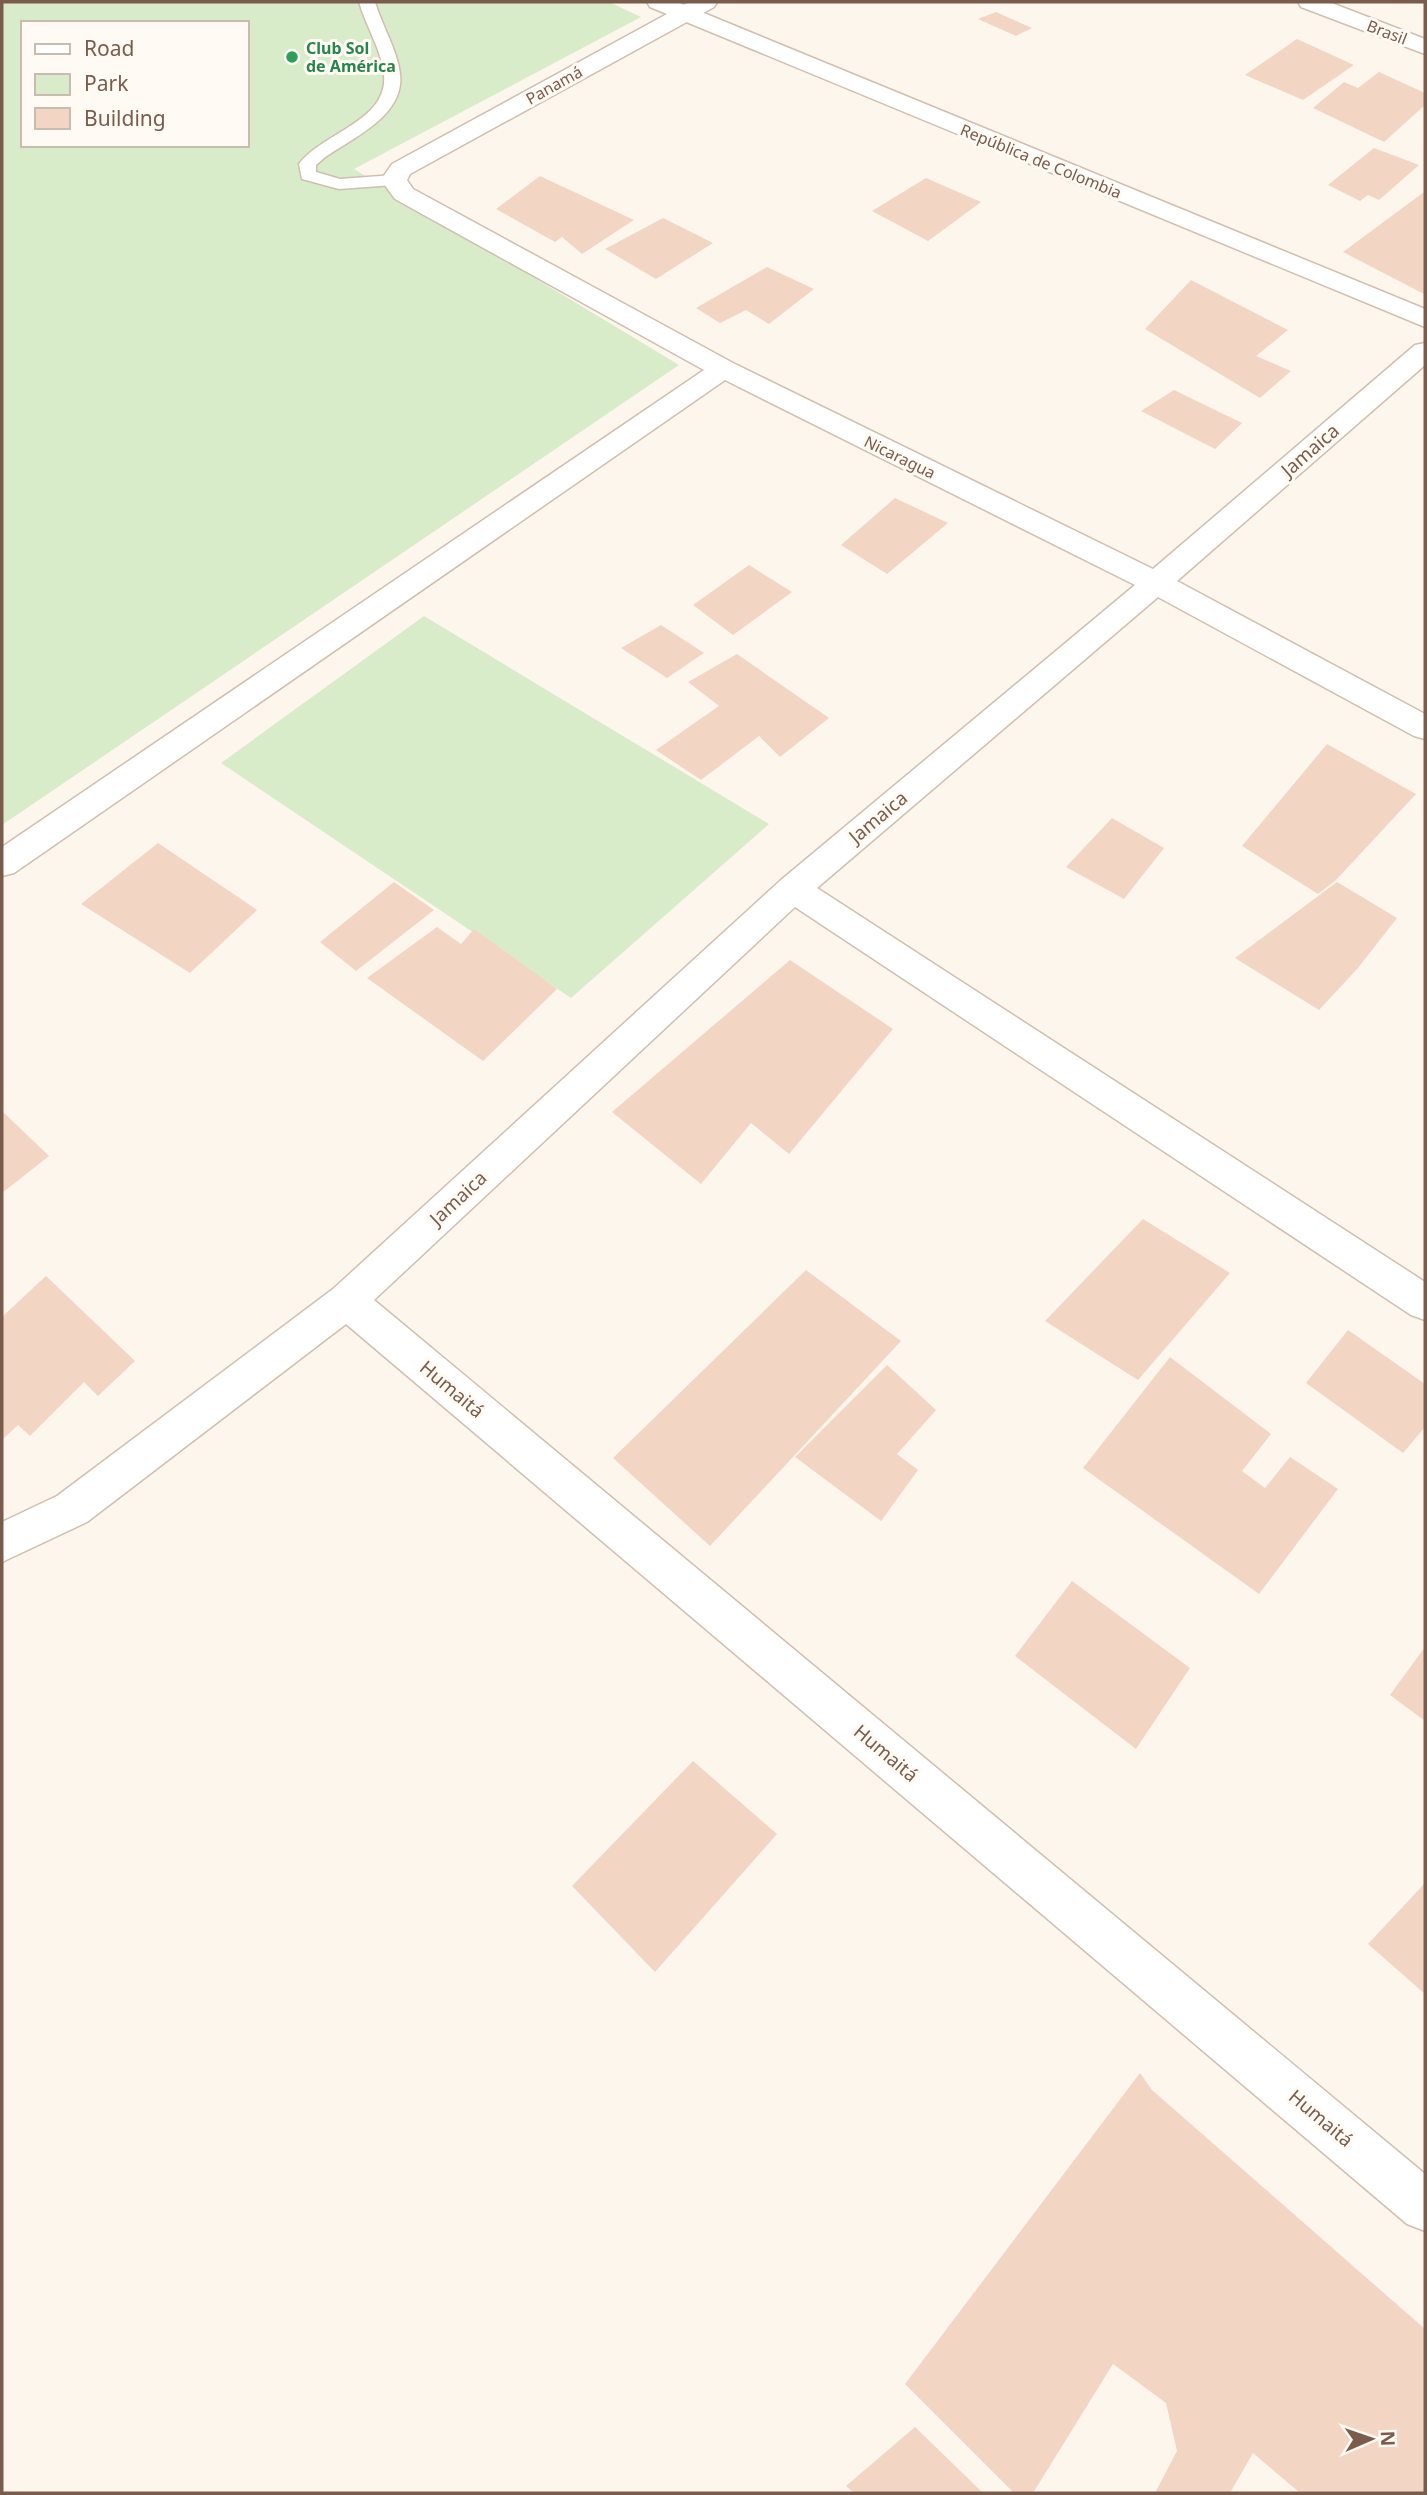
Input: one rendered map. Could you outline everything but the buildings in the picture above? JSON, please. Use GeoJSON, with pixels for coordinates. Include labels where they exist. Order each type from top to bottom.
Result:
{"type":"FeatureCollection","features":[{"type":"Feature","properties":{"kind":"street","name":"República de Colombia"},"geometry":{"type":"LineString","coordinates":[[658,2],[1425,319]]}},
{"type":"Feature","properties":{"kind":"street","name":"Panamá"},"geometry":{"type":"LineString","coordinates":[[398,175],[706,2]]}},
{"type":"Feature","properties":{"kind":"street","name":"Brasil"},"geometry":{"type":"LineString","coordinates":[[1309,2],[1425,47]]}},
{"type":"Feature","properties":{"kind":"street","name":"Nicaragua"},"geometry":{"type":"LineString","coordinates":[[398,175],[404,194],[723,369],[1156,583],[1425,728]]}},
{"type":"Feature","properties":{"kind":"street","name":"Jamaica"},"geometry":{"type":"LineString","coordinates":[[2,1543],[72,1509],[347,1301],[793,889],[1156,583],[1425,351]]}},
{"type":"Feature","properties":{"kind":"street"},"geometry":{"type":"LineString","coordinates":[[2,864],[723,369]]}},
{"type":"Feature","properties":{"kind":"street"},"geometry":{"type":"LineString","coordinates":[[793,889],[1425,1304]]}},
{"type":"Feature","properties":{"kind":"street","name":"Humaitá"},"geometry":{"type":"LineString","coordinates":[[347,1301],[1425,2206]]}},
{"type":"Feature","properties":{"kind":"lane"},"geometry":{"type":"LineString","coordinates":[[366,2],[393,75],[388,99],[369,121],[316,154],[307,164],[307,175],[339,184],[398,175]]}},
{"type":"Feature","properties":{"kind":"green space"},"geometry":{"type":"Polygon","coordinates":[[[2,2],[609,2],[641,17],[354,169],[679,365],[2,825],[2,2]]]}},
{"type":"Feature","properties":{"kind":"green space"},"geometry":{"type":"Polygon","coordinates":[[[424,616],[769,824],[571,998],[221,763],[424,616]]]}},
{"type":"Feature","properties":{"kind":"place","name":"Club Sol de América"},"geometry":{"type":"Point","coordinates":[292,57]}}]}
